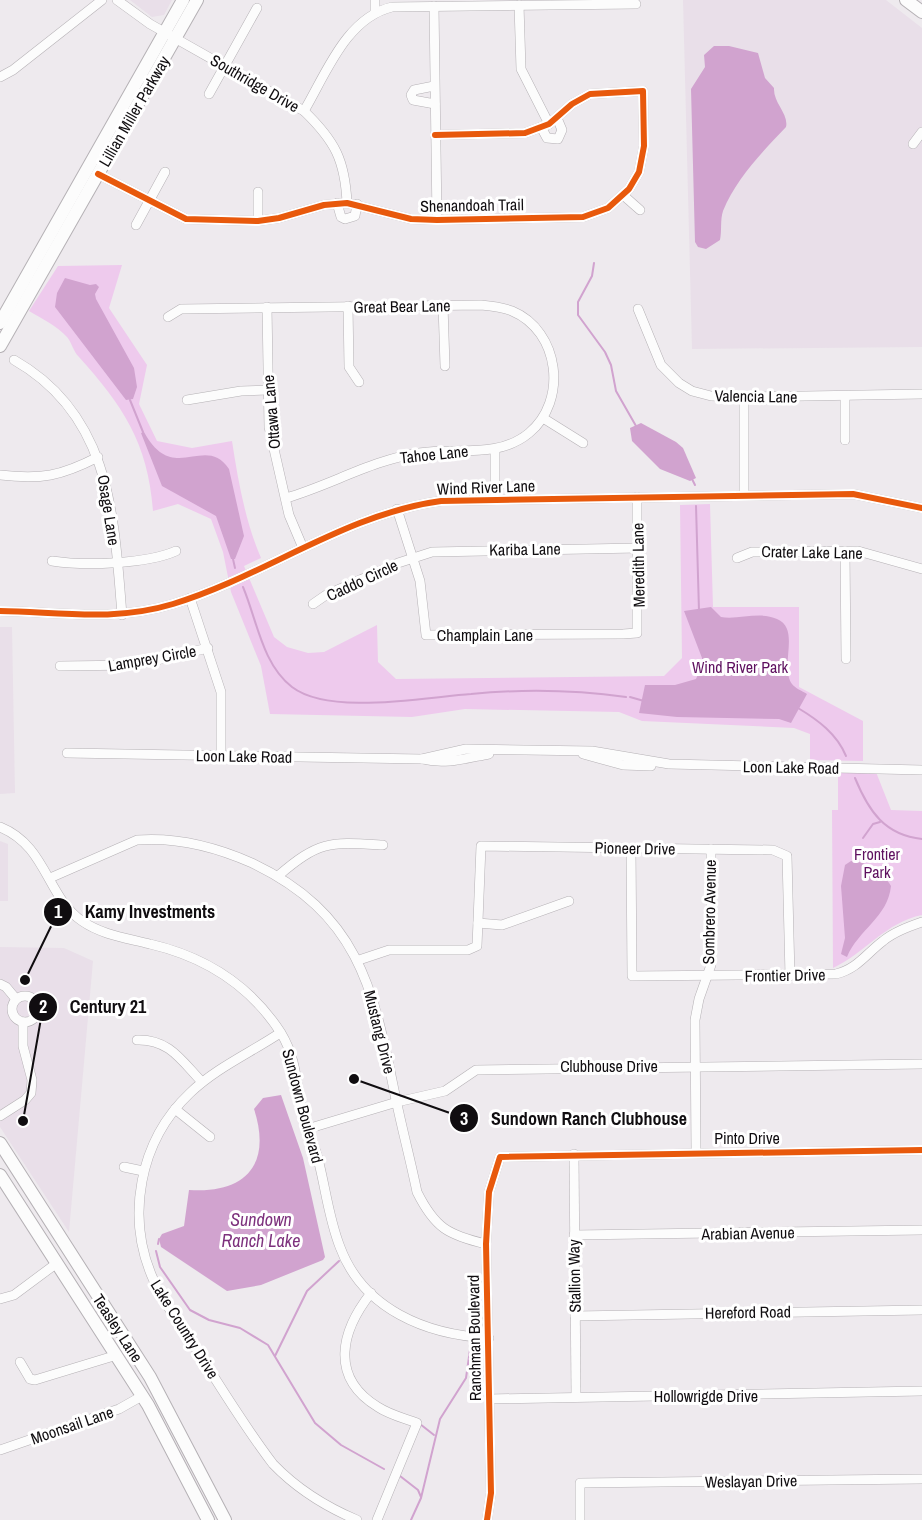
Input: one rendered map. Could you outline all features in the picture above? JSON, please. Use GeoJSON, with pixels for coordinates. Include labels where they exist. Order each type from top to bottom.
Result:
{"type":"FeatureCollection","features":[{"type":"Feature","properties":{"kind":"main road","name":"Lillian Miller Parkway"},"geometry":{"type":"LineString","coordinates":[[0,324],[183,0]]}},
{"type":"Feature","properties":{"kind":"main road","name":"Lillian Miller Parkway"},"geometry":{"type":"LineString","coordinates":[[0,346],[197,0]]}},
{"type":"Feature","properties":{"kind":"main road"},"geometry":{"type":"LineString","coordinates":[[906,0],[922,12]]}},
{"type":"Feature","properties":{"kind":"main road","name":"Teasley Lane"},"geometry":{"type":"LineString","coordinates":[[0,1143],[150,1377],[225,1520]]}},
{"type":"Feature","properties":{"kind":"main road","name":"Teasley Lane"},"geometry":{"type":"LineString","coordinates":[[0,1175],[142,1396],[182,1465],[208,1520]]}},
{"type":"Feature","properties":{"kind":"street"},"geometry":{"type":"LineString","coordinates":[[0,77],[13,70],[102,0]]}},
{"type":"Feature","properties":{"kind":"street","name":"Southridge Drive"},"geometry":{"type":"LineString","coordinates":[[117,0],[128,10],[304,111],[323,130],[339,153],[346,178],[347,203]]}},
{"type":"Feature","properties":{"kind":"street"},"geometry":{"type":"LineString","coordinates":[[375,0],[375,13]]}},
{"type":"Feature","properties":{"kind":"street"},"geometry":{"type":"LineString","coordinates":[[304,111],[355,27],[390,3],[434,6],[636,4]]}},
{"type":"Feature","properties":{"kind":"street"},"geometry":{"type":"LineString","coordinates":[[435,135],[525,133],[549,123],[529,90],[521,69],[519,5]]}},
{"type":"Feature","properties":{"kind":"street"},"geometry":{"type":"LineString","coordinates":[[434,6],[437,220]]}},
{"type":"Feature","properties":{"kind":"street"},"geometry":{"type":"LineString","coordinates":[[209,94],[257,8]]}},
{"type":"Feature","properties":{"kind":"street"},"geometry":{"type":"LineString","coordinates":[[434,86],[422,86],[414,90],[411,95],[413,100],[421,104],[435,104]]}},
{"type":"Feature","properties":{"kind":"street","name":"Shenandoah Trail"},"geometry":{"type":"LineString","coordinates":[[98,174],[148,202],[186,219],[258,221],[347,203],[411,219],[437,220],[583,217],[608,208],[623,195],[633,182],[643,159],[645,146],[643,91],[590,94],[572,104],[549,123]]}},
{"type":"Feature","properties":{"kind":"street"},"geometry":{"type":"LineString","coordinates":[[913,144],[922,132]]}},
{"type":"Feature","properties":{"kind":"street"},"geometry":{"type":"LineString","coordinates":[[136,225],[165,172]]}},
{"type":"Feature","properties":{"kind":"street"},"geometry":{"type":"LineString","coordinates":[[258,192],[258,221]]}},
{"type":"Feature","properties":{"kind":"street"},"geometry":{"type":"LineString","coordinates":[[623,195],[640,210]]}},
{"type":"Feature","properties":{"kind":"street"},"geometry":{"type":"LineString","coordinates":[[443,305],[445,366]]}},
{"type":"Feature","properties":{"kind":"street"},"geometry":{"type":"LineString","coordinates":[[348,306],[349,367],[359,382]]}},
{"type":"Feature","properties":{"kind":"street","name":"Great Bear Lane"},"geometry":{"type":"LineString","coordinates":[[168,317],[182,309],[498,306],[514,312],[536,329],[548,347],[554,370],[552,397],[543,418]]}},
{"type":"Feature","properties":{"kind":"street","name":"Ottawa Lane"},"geometry":{"type":"LineString","coordinates":[[267,307],[269,427],[286,498],[303,548]]}},
{"type":"Feature","properties":{"kind":"street","name":"Valencia Lane"},"geometry":{"type":"LineString","coordinates":[[638,309],[654,352],[668,375],[692,391],[711,396],[744,397],[922,394]]}},
{"type":"Feature","properties":{"kind":"street","name":"Osage Lane"},"geometry":{"type":"LineString","coordinates":[[14,360],[37,373],[64,399],[82,423],[98,457],[109,498],[122,615]]}},
{"type":"Feature","properties":{"kind":"street"},"geometry":{"type":"LineString","coordinates":[[187,400],[242,391],[267,390]]}},
{"type":"Feature","properties":{"kind":"street"},"geometry":{"type":"LineString","coordinates":[[845,396],[845,440]]}},
{"type":"Feature","properties":{"kind":"street"},"geometry":{"type":"LineString","coordinates":[[744,397],[744,495]]}},
{"type":"Feature","properties":{"kind":"street"},"geometry":{"type":"LineString","coordinates":[[543,418],[584,443]]}},
{"type":"Feature","properties":{"kind":"street","name":"Tahoe Lane"},"geometry":{"type":"LineString","coordinates":[[286,498],[307,492],[392,458],[446,450],[495,450],[527,435],[543,418]]}},
{"type":"Feature","properties":{"kind":"street"},"geometry":{"type":"LineString","coordinates":[[495,450],[495,499]]}},
{"type":"Feature","properties":{"kind":"street"},"geometry":{"type":"LineString","coordinates":[[0,475],[48,478],[72,471],[98,457]]}},
{"type":"Feature","properties":{"kind":"street","name":"Wind River Lane"},"geometry":{"type":"LineString","coordinates":[[0,611],[82,616],[122,615],[190,598],[397,509],[441,501],[853,494],[922,508]]}},
{"type":"Feature","properties":{"kind":"street","name":"Meredith Lane"},"geometry":{"type":"LineString","coordinates":[[637,497],[638,633]]}},
{"type":"Feature","properties":{"kind":"street","name":"Champlain Lane"},"geometry":{"type":"LineString","coordinates":[[397,509],[420,581],[426,635],[638,633]]}},
{"type":"Feature","properties":{"kind":"street","name":"Kariba Lane"},"geometry":{"type":"LineString","coordinates":[[412,558],[455,550],[638,548]]}},
{"type":"Feature","properties":{"kind":"street"},"geometry":{"type":"LineString","coordinates":[[52,561],[90,564],[164,556],[177,551]]}},
{"type":"Feature","properties":{"kind":"street"},"geometry":{"type":"LineString","coordinates":[[845,551],[846,659]]}},
{"type":"Feature","properties":{"kind":"street","name":"Crater Lake Lane"},"geometry":{"type":"LineString","coordinates":[[737,558],[752,552],[845,551],[870,553],[922,569]]}},
{"type":"Feature","properties":{"kind":"street","name":"Caddo Circle"},"geometry":{"type":"LineString","coordinates":[[313,604],[326,595],[412,558]]}},
{"type":"Feature","properties":{"kind":"street"},"geometry":{"type":"LineString","coordinates":[[190,598],[221,692],[221,756]]}},
{"type":"Feature","properties":{"kind":"street","name":"Lamprey Circle"},"geometry":{"type":"LineString","coordinates":[[60,666],[135,665],[208,648]]}},
{"type":"Feature","properties":{"kind":"street","name":"Loon Lake Road"},"geometry":{"type":"LineString","coordinates":[[67,753],[422,759],[466,749],[503,752],[613,753],[659,764],[922,770]]}},
{"type":"Feature","properties":{"kind":"street","name":"Sundown Boulevard"},"geometry":{"type":"LineString","coordinates":[[0,827],[13,833],[29,847],[73,914],[94,929],[184,952],[237,982],[264,1010],[280,1033],[296,1068],[301,1107],[319,1161],[340,1247],[357,1279],[371,1293],[406,1319],[435,1331],[457,1336],[489,1338]]}},
{"type":"Feature","properties":{"kind":"street","name":"Mustang Drive"},"geometry":{"type":"LineString","coordinates":[[50,878],[138,840],[153,839],[183,842],[230,853],[279,876],[328,918],[359,960],[379,1015],[417,1192],[429,1215],[445,1231],[486,1244]]}},
{"type":"Feature","properties":{"kind":"street"},"geometry":{"type":"LineString","coordinates":[[279,876],[304,854],[328,844],[383,845]]}},
{"type":"Feature","properties":{"kind":"street","name":"Pioneer Drive"},"geometry":{"type":"LineString","coordinates":[[478,923],[481,846],[773,850],[787,856],[790,976]]}},
{"type":"Feature","properties":{"kind":"street","name":"Frontier Drive"},"geometry":{"type":"LineString","coordinates":[[630,848],[632,976],[790,976],[850,970],[883,940],[922,922]]}},
{"type":"Feature","properties":{"kind":"street","name":"Sombrero Avenue"},"geometry":{"type":"LineString","coordinates":[[696,1152],[696,1008],[711,965],[711,849]]}},
{"type":"Feature","properties":{"kind":"street"},"geometry":{"type":"LineString","coordinates":[[359,960],[389,950],[468,950],[477,946],[478,923],[502,925],[569,901]]}},
{"type":"Feature","properties":{"kind":"street"},"geometry":{"type":"LineString","coordinates":[[0,984],[6,987],[16,999]]}},
{"type":"Feature","properties":{"kind":"street"},"geometry":{"type":"LineString","coordinates":[[26,996],[32,998],[38,1008],[36,1017],[23,1022],[16,1020],[11,1012],[16,999],[26,996]]}},
{"type":"Feature","properties":{"kind":"street"},"geometry":{"type":"LineString","coordinates":[[0,1116],[25,1100],[31,1093],[32,1080],[23,1046],[23,1022]]}},
{"type":"Feature","properties":{"kind":"street","name":"Lake Country Drive"},"geometry":{"type":"LineString","coordinates":[[280,1033],[202,1082],[175,1109],[154,1141],[143,1171],[139,1201],[140,1234],[148,1267],[166,1302],[273,1464],[287,1479],[317,1500],[357,1520]]}},
{"type":"Feature","properties":{"kind":"street"},"geometry":{"type":"LineString","coordinates":[[137,1040],[154,1040],[173,1052],[202,1082]]}},
{"type":"Feature","properties":{"kind":"street","name":"Clubhouse Drive"},"geometry":{"type":"LineString","coordinates":[[307,1129],[397,1102],[445,1091],[476,1070],[922,1064]]}},
{"type":"Feature","properties":{"kind":"street"},"geometry":{"type":"LineString","coordinates":[[175,1109],[210,1137]]}},
{"type":"Feature","properties":{"kind":"street","name":"Pinto Drive"},"geometry":{"type":"LineString","coordinates":[[501,1157],[573,1154],[922,1150]]}},
{"type":"Feature","properties":{"kind":"street","name":"Stallion Way"},"geometry":{"type":"LineString","coordinates":[[573,1154],[576,1397]]}},
{"type":"Feature","properties":{"kind":"street","name":"Ranchman Boulevard"},"geometry":{"type":"LineString","coordinates":[[487,1520],[491,1494],[486,1244],[489,1192],[501,1157]]}},
{"type":"Feature","properties":{"kind":"street"},"geometry":{"type":"LineString","coordinates":[[124,1167],[143,1171]]}},
{"type":"Feature","properties":{"kind":"street","name":"Arabian Avenue"},"geometry":{"type":"LineString","coordinates":[[574,1235],[922,1230]]}},
{"type":"Feature","properties":{"kind":"street"},"geometry":{"type":"LineString","coordinates":[[0,1299],[14,1295],[57,1263]]}},
{"type":"Feature","properties":{"kind":"street"},"geometry":{"type":"LineString","coordinates":[[371,1293],[350,1322],[344,1343],[346,1363],[358,1388],[373,1404],[390,1414],[417,1423],[377,1520]]}},
{"type":"Feature","properties":{"kind":"street","name":"Hereford Road"},"geometry":{"type":"LineString","coordinates":[[575,1316],[922,1310]]}},
{"type":"Feature","properties":{"kind":"street"},"geometry":{"type":"LineString","coordinates":[[20,1362],[30,1379],[35,1380],[117,1355]]}},
{"type":"Feature","properties":{"kind":"street","name":"Hollowrigde Drive"},"geometry":{"type":"LineString","coordinates":[[489,1399],[922,1391]]}},
{"type":"Feature","properties":{"kind":"street","name":"Moonsail Lane"},"geometry":{"type":"LineString","coordinates":[[0,1450],[119,1409],[142,1396]]}},
{"type":"Feature","properties":{"kind":"street","name":"Weslayan Drive"},"geometry":{"type":"LineString","coordinates":[[580,1520],[580,1483],[922,1479]]}},
{"type":"Feature","properties":{"kind":"shaded area"},"geometry":{"type":"Polygon","coordinates":[[[130,0],[172,0],[164,15],[152,17],[130,0]]]}},
{"type":"Feature","properties":{"kind":"shaded area"},"geometry":{"type":"Polygon","coordinates":[[[683,0],[886,0],[922,28],[922,347],[692,349],[683,0]]]}},
{"type":"Feature","properties":{"kind":"shaded area"},"geometry":{"type":"Polygon","coordinates":[[[0,627],[12,627],[15,793],[0,794],[0,627]]]}},
{"type":"Feature","properties":{"kind":"shaded area"},"geometry":{"type":"Polygon","coordinates":[[[0,841],[8,844],[8,901],[0,901],[0,841]]]}},
{"type":"Feature","properties":{"kind":"shaded area"},"geometry":{"type":"Polygon","coordinates":[[[0,947],[64,948],[93,961],[69,1232],[0,1127],[0,947]]]}},
{"type":"Feature","properties":{"kind":"green space","name":"Wind River Park"},"geometry":{"type":"Polygon","coordinates":[[[122,265],[109,308],[147,365],[139,404],[157,441],[192,448],[232,441],[246,515],[261,558],[244,566],[274,637],[287,647],[308,653],[324,652],[377,625],[378,662],[396,679],[664,676],[682,658],[680,505],[710,504],[713,607],[799,607],[799,687],[863,721],[863,761],[810,760],[810,734],[794,728],[642,721],[619,712],[465,709],[412,717],[270,714],[261,666],[231,592],[223,552],[211,519],[178,504],[153,511],[146,465],[131,427],[120,409],[77,355],[67,337],[29,311],[58,266],[122,265]]]}},
{"type":"Feature","properties":{"kind":"green space","name":"Frontier Park"},"geometry":{"type":"Polygon","coordinates":[[[838,771],[876,772],[891,810],[922,811],[922,915],[897,924],[845,962],[833,968],[832,810],[838,810],[838,771]]]}},
{"type":"Feature","properties":{"kind":"water"},"geometry":{"type":"Polygon","coordinates":[[[714,46],[729,46],[758,53],[765,78],[774,88],[786,127],[759,156],[735,188],[723,211],[720,240],[706,249],[698,247],[695,242],[691,89],[705,67],[704,55],[714,46]]]}},
{"type":"Feature","properties":{"kind":"water"},"geometry":{"type":"Polygon","coordinates":[[[65,278],[90,285],[96,284],[99,287],[95,294],[96,299],[134,368],[137,387],[133,399],[126,400],[55,307],[57,293],[65,278]]]}},
{"type":"Feature","properties":{"kind":"water"},"geometry":{"type":"Polygon","coordinates":[[[641,423],[683,448],[696,478],[690,481],[660,469],[632,441],[630,428],[641,423]]]}},
{"type":"Feature","properties":{"kind":"water"},"geometry":{"type":"Polygon","coordinates":[[[144,432],[155,448],[166,456],[177,458],[210,456],[220,459],[229,469],[244,536],[235,559],[231,559],[216,516],[162,486],[141,433],[144,432]]]}},
{"type":"Feature","properties":{"kind":"water"},"geometry":{"type":"Polygon","coordinates":[[[711,607],[721,617],[764,616],[777,619],[784,624],[789,639],[789,676],[793,685],[807,694],[791,723],[779,719],[677,717],[639,713],[645,685],[675,685],[696,679],[702,665],[702,658],[684,611],[711,607]]]}},
{"type":"Feature","properties":{"kind":"water"},"geometry":{"type":"Polygon","coordinates":[[[851,861],[863,863],[874,869],[891,886],[889,897],[879,915],[858,939],[847,957],[841,954],[845,938],[841,886],[845,865],[851,861]]]}},
{"type":"Feature","properties":{"kind":"water","name":"Sundown Ranch Lake"},"geometry":{"type":"Polygon","coordinates":[[[281,1095],[303,1158],[325,1257],[323,1260],[261,1285],[227,1291],[161,1247],[159,1239],[162,1234],[184,1226],[189,1190],[226,1187],[239,1181],[250,1172],[256,1160],[259,1145],[259,1128],[254,1109],[263,1098],[281,1095]]]}},
{"type":"Feature","properties":{"kind":"waterway"},"geometry":{"type":"LineString","coordinates":[[594,263],[592,276],[578,302],[578,315],[605,352],[611,365],[616,391],[636,426]]}},
{"type":"Feature","properties":{"kind":"waterway"},"geometry":{"type":"LineString","coordinates":[[130,400],[143,432]]}},
{"type":"Feature","properties":{"kind":"waterway"},"geometry":{"type":"LineString","coordinates":[[692,479],[695,485]]}},
{"type":"Feature","properties":{"kind":"waterway"},"geometry":{"type":"LineString","coordinates":[[696,506],[699,611]]}},
{"type":"Feature","properties":{"kind":"waterway"},"geometry":{"type":"LineString","coordinates":[[233,559],[235,568]]}},
{"type":"Feature","properties":{"kind":"waterway"},"geometry":{"type":"LineString","coordinates":[[243,587],[267,654],[274,666],[292,687],[309,696],[353,703],[529,691],[626,697]]}},
{"type":"Feature","properties":{"kind":"waterway"},"geometry":{"type":"LineString","coordinates":[[630,697],[644,701]]}},
{"type":"Feature","properties":{"kind":"waterway"},"geometry":{"type":"LineString","coordinates":[[798,708],[826,728],[838,741],[846,756]]}},
{"type":"Feature","properties":{"kind":"waterway"},"geometry":{"type":"LineString","coordinates":[[855,778],[866,801],[880,820],[898,833],[922,839]]}},
{"type":"Feature","properties":{"kind":"waterway"},"geometry":{"type":"LineString","coordinates":[[863,838],[873,824],[880,822]]}},
{"type":"Feature","properties":{"kind":"waterway"},"geometry":{"type":"LineString","coordinates":[[853,861],[854,855]]}},
{"type":"Feature","properties":{"kind":"waterway"},"geometry":{"type":"LineString","coordinates":[[158,1244],[159,1239]]}},
{"type":"Feature","properties":{"kind":"waterway"},"geometry":{"type":"LineString","coordinates":[[156,1251],[160,1267],[190,1310],[209,1320],[240,1328],[268,1345],[315,1423],[341,1445],[384,1469]]}},
{"type":"Feature","properties":{"kind":"waterway"},"geometry":{"type":"LineString","coordinates":[[275,1356],[307,1291],[339,1261]]}},
{"type":"Feature","properties":{"kind":"waterway"},"geometry":{"type":"LineString","coordinates":[[411,1520],[421,1498],[440,1419],[466,1378],[471,1343]]}},
{"type":"Feature","properties":{"kind":"waterway"},"geometry":{"type":"LineString","coordinates":[[420,1424],[434,1435]]}},
{"type":"Feature","properties":{"kind":"waterway"},"geometry":{"type":"LineString","coordinates":[[400,1476],[418,1490],[421,1497]]}},
{"type":"Feature","properties":{"kind":"cycle path"},"geometry":{"type":"LineString","coordinates":[[98,174],[186,219],[258,221],[279,218],[324,205],[347,203],[411,219],[583,217],[608,208],[629,189],[639,172],[644,146],[643,91],[590,94],[572,104],[549,124],[525,133],[435,135]]}},
{"type":"Feature","properties":{"kind":"cycle path"},"geometry":{"type":"LineString","coordinates":[[0,611],[86,615],[151,610],[207,592],[338,532],[372,519],[406,508],[441,501],[853,494],[922,508]]}},
{"type":"Feature","properties":{"kind":"cycle path"},"geometry":{"type":"LineString","coordinates":[[487,1520],[491,1493],[486,1244],[489,1192],[500,1157],[922,1150]]}},
{"type":"Feature","properties":{"kind":"place","name":"Kamy Investments"},"geometry":{"type":"Point","coordinates":[25,980]}},
{"type":"Feature","properties":{"kind":"place","name":"Sundown Ranch Clubhouse"},"geometry":{"type":"Point","coordinates":[354,1079]}},
{"type":"Feature","properties":{"kind":"place","name":"Century 21"},"geometry":{"type":"Point","coordinates":[23,1121]}}]}
